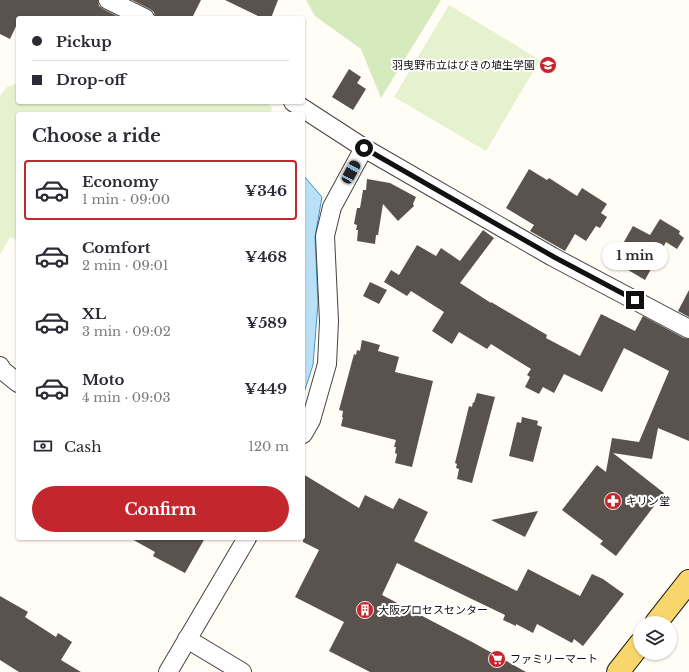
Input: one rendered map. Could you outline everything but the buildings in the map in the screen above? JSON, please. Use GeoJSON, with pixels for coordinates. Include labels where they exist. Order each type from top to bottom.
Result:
{"type":"FeatureCollection","features":[{"type":"Feature","properties":{"kind":"main road"},"geometry":{"type":"LineString","coordinates":[[662,616],[689,581]]}},
{"type":"Feature","properties":{"kind":"main road"},"geometry":{"type":"LineString","coordinates":[[618,672],[633,653]]}},
{"type":"Feature","properties":{"kind":"street"},"geometry":{"type":"LineString","coordinates":[[108,0],[141,16]]}},
{"type":"Feature","properties":{"kind":"street"},"geometry":{"type":"LineString","coordinates":[[296,104],[364,148],[554,257],[689,329]]}},
{"type":"Feature","properties":{"kind":"street"},"geometry":{"type":"LineString","coordinates":[[305,430],[311,420],[326,364],[329,320],[325,236],[332,207],[364,148]]}},
{"type":"Feature","properties":{"kind":"street"},"geometry":{"type":"LineString","coordinates":[[0,366],[2,370],[16,381]]}},
{"type":"Feature","properties":{"kind":"street"},"geometry":{"type":"LineString","coordinates":[[168,672],[246,540]]}},
{"type":"Feature","properties":{"kind":"street"},"geometry":{"type":"LineString","coordinates":[[187,639],[242,672]]}},
{"type":"Feature","properties":{"kind":"green space"},"geometry":{"type":"Polygon","coordinates":[[[306,0],[441,0],[381,98],[361,49],[315,16],[306,0]]]}},
{"type":"Feature","properties":{"kind":"green space"},"geometry":{"type":"Polygon","coordinates":[[[449,5],[540,60],[486,151],[394,97],[449,5]]]}},
{"type":"Feature","properties":{"kind":"green space"},"geometry":{"type":"Polygon","coordinates":[[[16,84],[16,104],[269,104],[272,108],[271,112],[16,112],[16,240],[10,237],[0,255],[0,96],[7,87],[16,84]]]}},
{"type":"Feature","properties":{"kind":"water"},"geometry":{"type":"Polygon","coordinates":[[[305,177],[322,197],[315,237],[318,303],[313,365],[305,390],[305,177]]]}},
{"type":"Feature","properties":{"kind":"place","name":"羽曳野市立はびきの埴生学園"},"geometry":{"type":"Point","coordinates":[548,65]}},
{"type":"Feature","properties":{"kind":"place","name":"キリン堂"},"geometry":{"type":"Point","coordinates":[613,501]}},
{"type":"Feature","properties":{"kind":"place","name":"大阪プロセスセンター"},"geometry":{"type":"Point","coordinates":[365,610]}},
{"type":"Feature","properties":{"kind":"place","name":"ファミリーマート"},"geometry":{"type":"Point","coordinates":[497,659]}},
{"type":"Feature","properties":{"kind":"route"},"geometry":{"type":"LineString","coordinates":[[364,148],[554,257],[635,300]]}}]}
